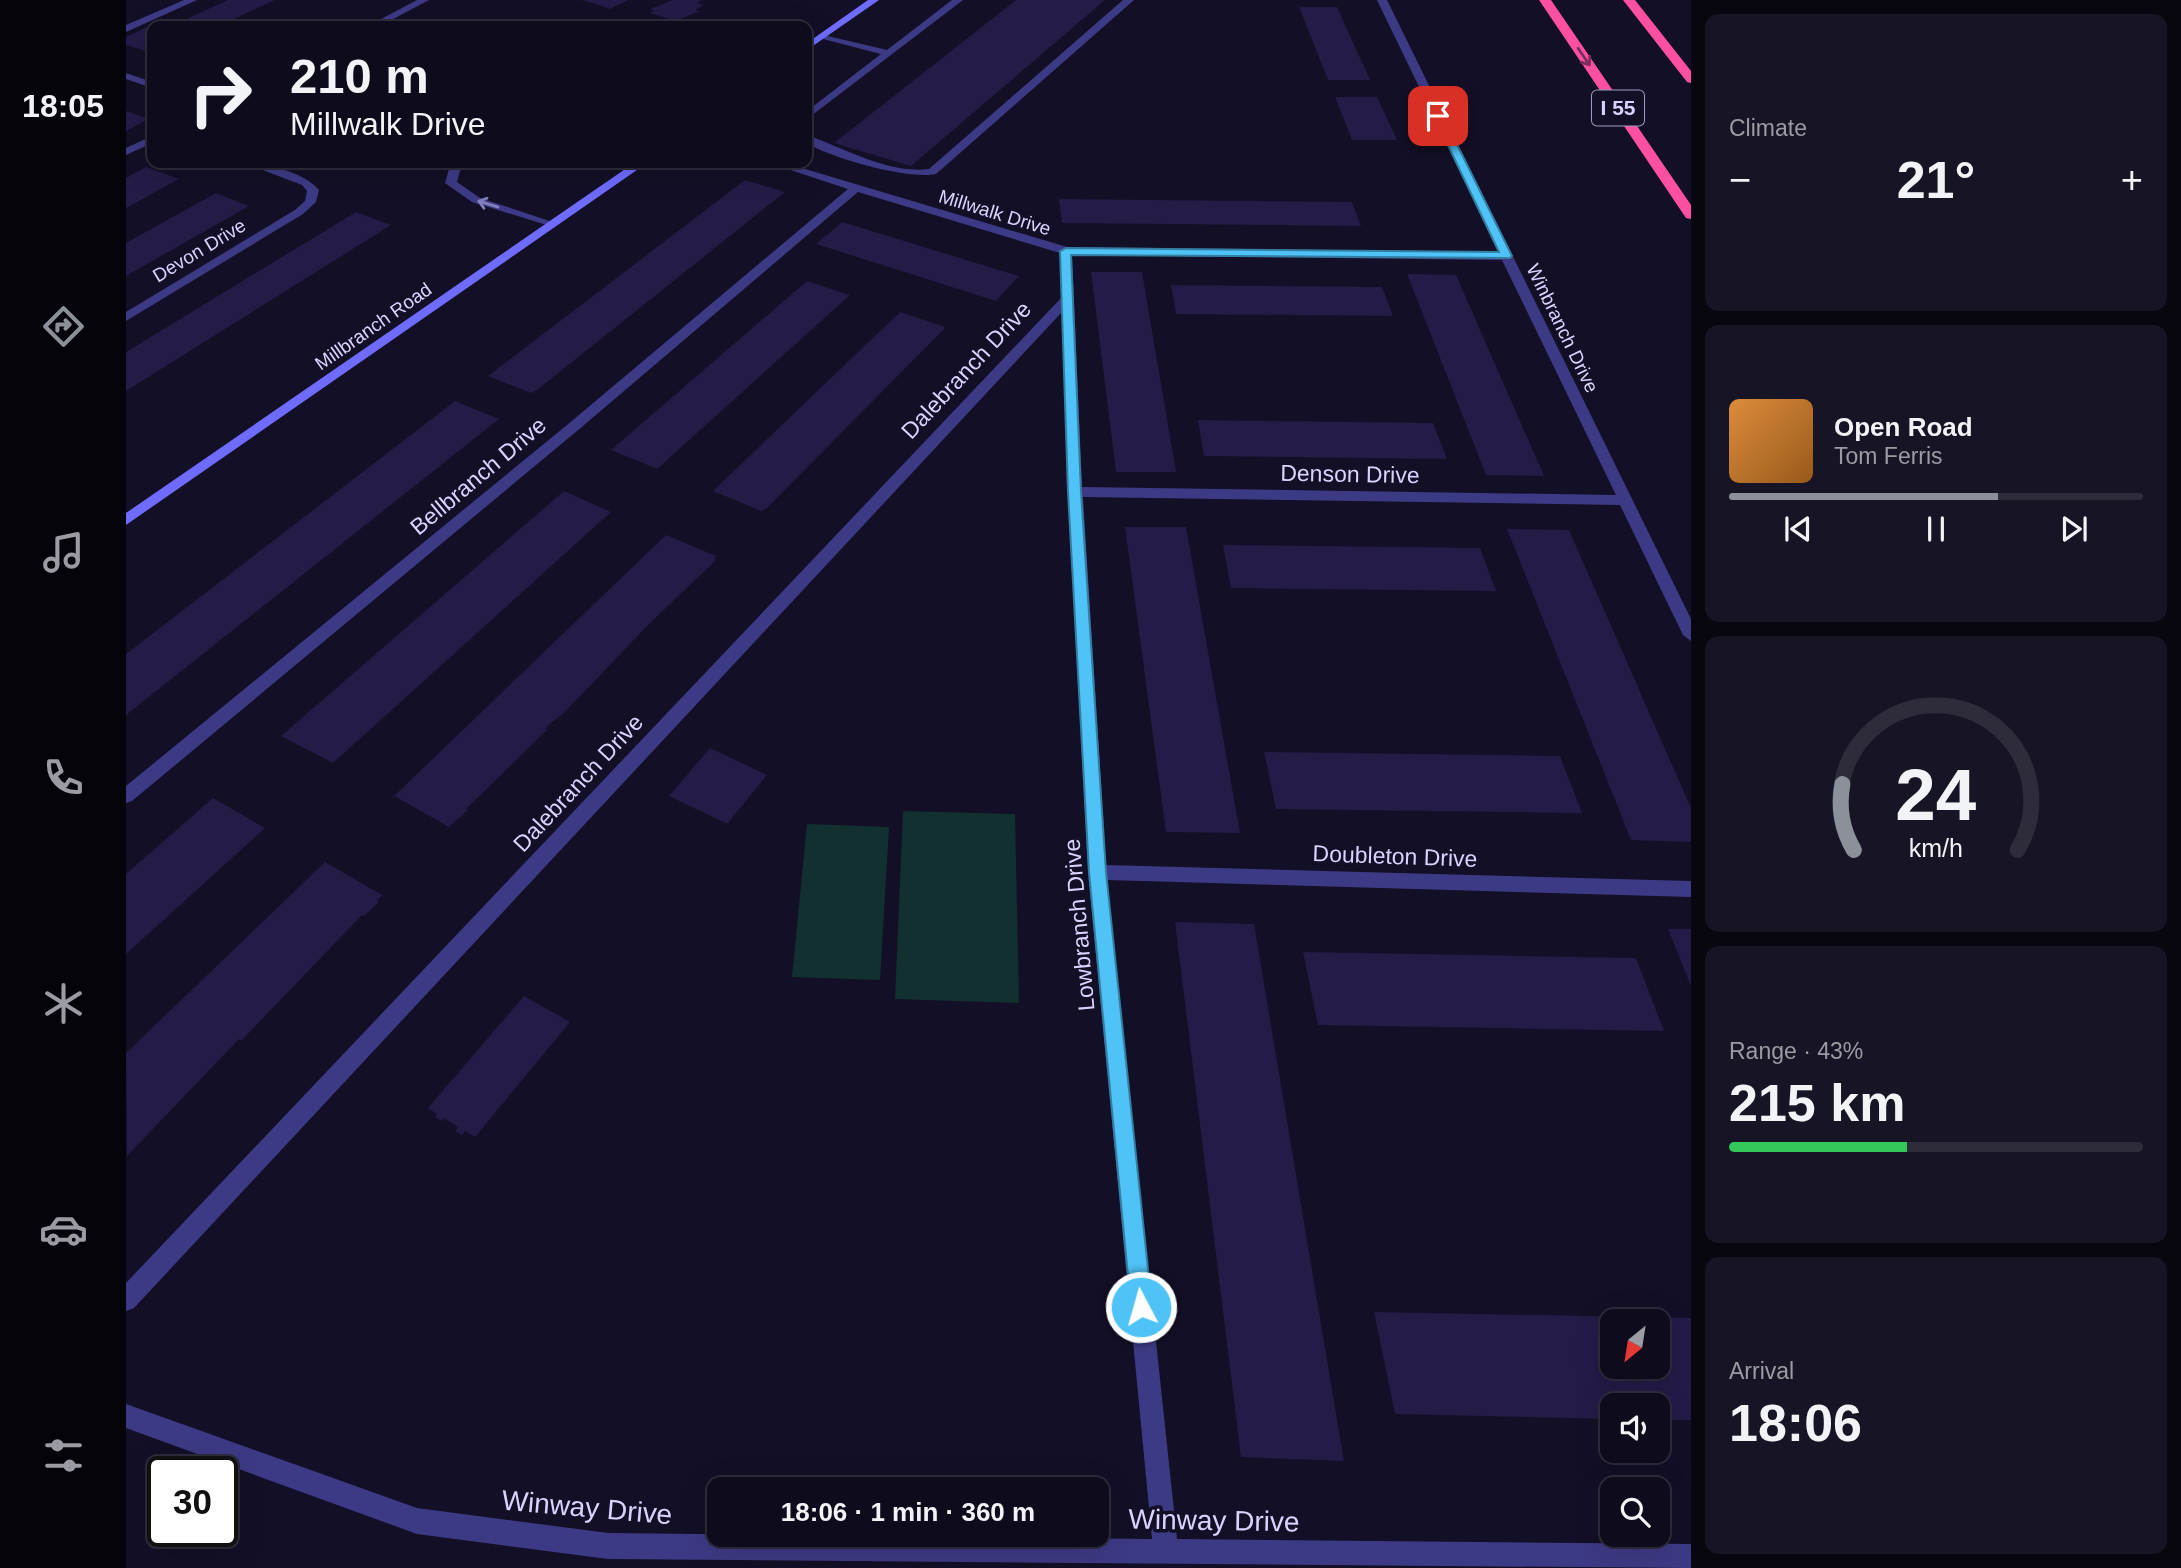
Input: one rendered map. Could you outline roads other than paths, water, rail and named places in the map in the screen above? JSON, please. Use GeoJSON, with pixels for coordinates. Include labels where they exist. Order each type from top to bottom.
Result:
{"type":"FeatureCollection","features":[{"type":"Feature","properties":{"kind":"highway","name":"I 55"},"geometry":{"type":"LineString","coordinates":[[1545,0],[1691,215]]}},
{"type":"Feature","properties":{"kind":"highway"},"geometry":{"type":"LineString","coordinates":[[1629,0],[1691,79]]}},
{"type":"Feature","properties":{"kind":"main road"},"geometry":{"type":"LineString","coordinates":[[812,43],[874,0]]}},
{"type":"Feature","properties":{"kind":"main road","name":"Millbranch Road"},"geometry":{"type":"LineString","coordinates":[[126,520],[634,168]]}},
{"type":"Feature","properties":{"kind":"street"},"geometry":{"type":"LineString","coordinates":[[126,29],[192,0]]}},
{"type":"Feature","properties":{"kind":"street"},"geometry":{"type":"LineString","coordinates":[[383,21],[425,0]]}},
{"type":"Feature","properties":{"kind":"street"},"geometry":{"type":"LineString","coordinates":[[812,112],[958,0]]}},
{"type":"Feature","properties":{"kind":"street"},"geometry":{"type":"LineString","coordinates":[[812,141],[903,170],[925,174],[932,172],[1129,0]]}},
{"type":"Feature","properties":{"kind":"street","name":"Winbranch Drive"},"geometry":{"type":"LineString","coordinates":[[1382,0],[1691,635]]}},
{"type":"Feature","properties":{"kind":"street"},"geometry":{"type":"LineString","coordinates":[[822,36],[889,53]]}},
{"type":"Feature","properties":{"kind":"street"},"geometry":{"type":"LineString","coordinates":[[126,76],[147,83]]}},
{"type":"Feature","properties":{"kind":"street"},"geometry":{"type":"LineString","coordinates":[[126,152],[147,142]]}},
{"type":"Feature","properties":{"kind":"street","name":"Devon Drive"},"geometry":{"type":"LineString","coordinates":[[126,317],[306,207],[313,190],[298,180],[263,168]]}},
{"type":"Feature","properties":{"kind":"street"},"geometry":{"type":"LineString","coordinates":[[457,168],[451,183],[476,200],[553,224]]}},
{"type":"Feature","properties":{"kind":"street","name":"Millwalk Drive"},"geometry":{"type":"LineString","coordinates":[[790,168],[1066,251],[1506,256]]}},
{"type":"Feature","properties":{"kind":"street","name":"Bellbranch Drive"},"geometry":{"type":"LineString","coordinates":[[126,796],[572,428],[856,188]]}},
{"type":"Feature","properties":{"kind":"street","name":"Lowbranch Drive"},"geometry":{"type":"LineString","coordinates":[[1066,251],[1075,492],[1097,872],[1166,1551]]}},
{"type":"Feature","properties":{"kind":"street","name":"Dalebranch Drive"},"geometry":{"type":"LineString","coordinates":[[126,1300],[1066,300]]}},
{"type":"Feature","properties":{"kind":"street","name":"Denson Drive"},"geometry":{"type":"LineString","coordinates":[[1075,492],[1625,500]]}},
{"type":"Feature","properties":{"kind":"street","name":"Doubleton Drive"},"geometry":{"type":"LineString","coordinates":[[1097,872],[1691,889]]}},
{"type":"Feature","properties":{"kind":"street","name":"Winway Drive"},"geometry":{"type":"LineString","coordinates":[[126,1416],[417,1521],[608,1546],[1691,1557]]}}]}
